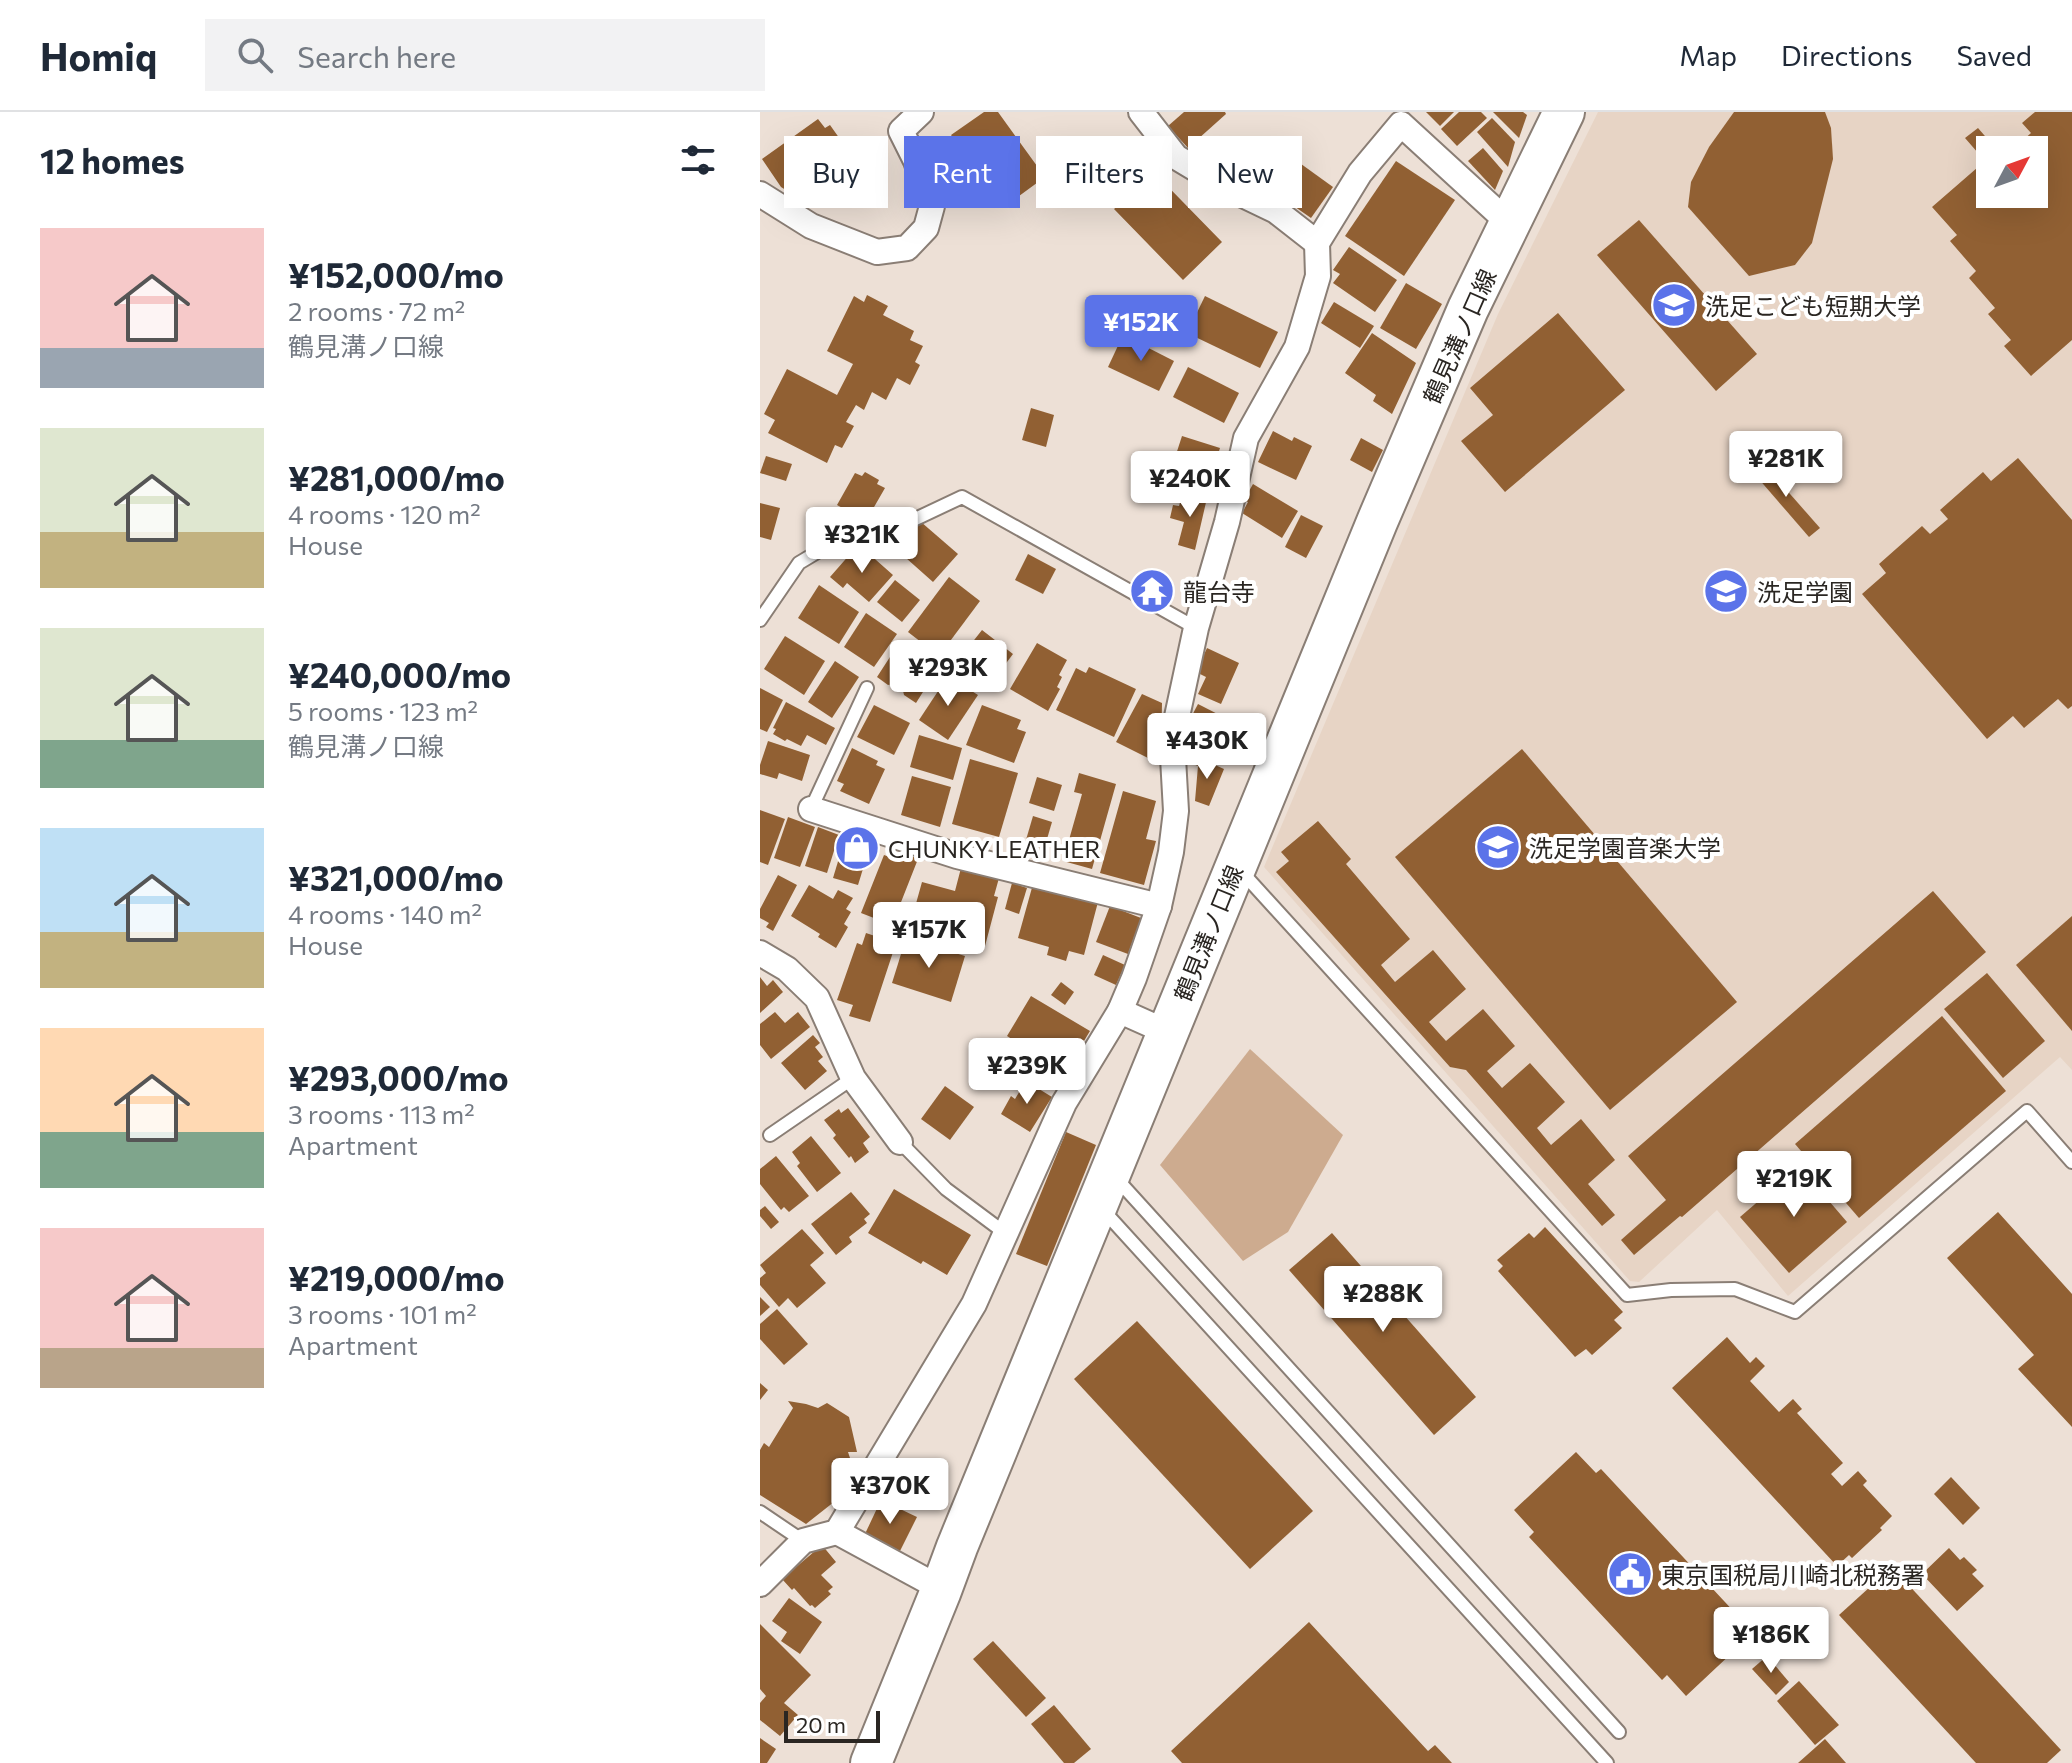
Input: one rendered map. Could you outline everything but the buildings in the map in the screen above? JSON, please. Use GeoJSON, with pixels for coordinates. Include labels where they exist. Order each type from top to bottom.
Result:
{"type":"FeatureCollection","features":[{"type":"Feature","properties":{"kind":"main road","name":"鶴見溝ノ口線"},"geometry":{"type":"LineString","coordinates":[[871,1763],[1377,522],[1468,309],[1564,112]]}},
{"type":"Feature","properties":{"kind":"street"},"geometry":{"type":"LineString","coordinates":[[760,194],[811,226],[877,252],[907,248],[926,228],[932,206],[916,161],[901,131],[921,112]]}},
{"type":"Feature","properties":{"kind":"street"},"geometry":{"type":"LineString","coordinates":[[1141,112],[1176,157],[1226,187],[1276,211],[1317,243]]}},
{"type":"Feature","properties":{"kind":"street"},"geometry":{"type":"LineString","coordinates":[[837,1532],[974,1304],[1064,1103],[1120,1011],[1134,978],[1159,906],[1171,852],[1176,811],[1172,740],[1196,628],[1227,522],[1246,438],[1297,347],[1318,276],[1317,243],[1360,173],[1406,118],[1510,224]]}},
{"type":"Feature","properties":{"kind":"street"},"geometry":{"type":"LineString","coordinates":[[811,809],[957,856],[1159,906]]}},
{"type":"Feature","properties":{"kind":"street"},"geometry":{"type":"LineString","coordinates":[[760,953],[787,969],[817,998],[853,1078],[900,1142]]}},
{"type":"Feature","properties":{"kind":"street"},"geometry":{"type":"LineString","coordinates":[[1120,1011],[1167,1032]]}},
{"type":"Feature","properties":{"kind":"street"},"geometry":{"type":"LineString","coordinates":[[760,1584],[803,1541],[837,1532],[942,1589]]}},
{"type":"Feature","properties":{"kind":"lane"},"geometry":{"type":"LineString","coordinates":[[760,620],[799,563],[819,551],[840,531],[872,537],[962,497],[1196,628]]}},
{"type":"Feature","properties":{"kind":"lane"},"geometry":{"type":"LineString","coordinates":[[811,809],[867,688]]}},
{"type":"Feature","properties":{"kind":"lane"},"geometry":{"type":"LineString","coordinates":[[1236,865],[1627,1295],[1671,1290],[1735,1289],[1795,1312],[2027,1111],[2072,1162]]}},
{"type":"Feature","properties":{"kind":"lane"},"geometry":{"type":"LineString","coordinates":[[770,1135],[853,1078]]}},
{"type":"Feature","properties":{"kind":"lane"},"geometry":{"type":"LineString","coordinates":[[900,1142],[946,1189],[1005,1233]]}},
{"type":"Feature","properties":{"kind":"lane"},"geometry":{"type":"LineString","coordinates":[[1104,1188],[1619,1732]]}},
{"type":"Feature","properties":{"kind":"lane"},"geometry":{"type":"LineString","coordinates":[[1104,1188],[1607,1763]]}},
{"type":"Feature","properties":{"kind":"lane"},"geometry":{"type":"LineString","coordinates":[[760,1512],[803,1541]]}},
{"type":"Feature","properties":{"kind":"shaded area","name":"洗足学園"},"geometry":{"type":"Polygon","coordinates":[[[1598,112],[2072,112],[2072,1070],[2060,1057],[1788,1296],[1717,1210],[1639,1282],[1630,1281],[1264,867],[1498,314],[1598,112]]]}},
{"type":"Feature","properties":{"kind":"shaded area"},"geometry":{"type":"Polygon","coordinates":[[[1250,1049],[1343,1135],[1288,1232],[1243,1261],[1160,1165],[1250,1049]]]}},
{"type":"Feature","properties":{"kind":"place","name":"洗足こども短期大学"},"geometry":{"type":"Point","coordinates":[1674,305]}},
{"type":"Feature","properties":{"kind":"place","name":"龍台寺"},"geometry":{"type":"Point","coordinates":[1152,591]}},
{"type":"Feature","properties":{"kind":"place","name":"洗足学園"},"geometry":{"type":"Point","coordinates":[1726,591]}},
{"type":"Feature","properties":{"kind":"place","name":"洗足学園音楽大学"},"geometry":{"type":"Point","coordinates":[1498,847]}},
{"type":"Feature","properties":{"kind":"place","name":"CHUNKY LEATHER"},"geometry":{"type":"Point","coordinates":[857,848]}},
{"type":"Feature","properties":{"kind":"place","name":"東京国税局川崎北税務署"},"geometry":{"type":"Point","coordinates":[1630,1574]}}]}
